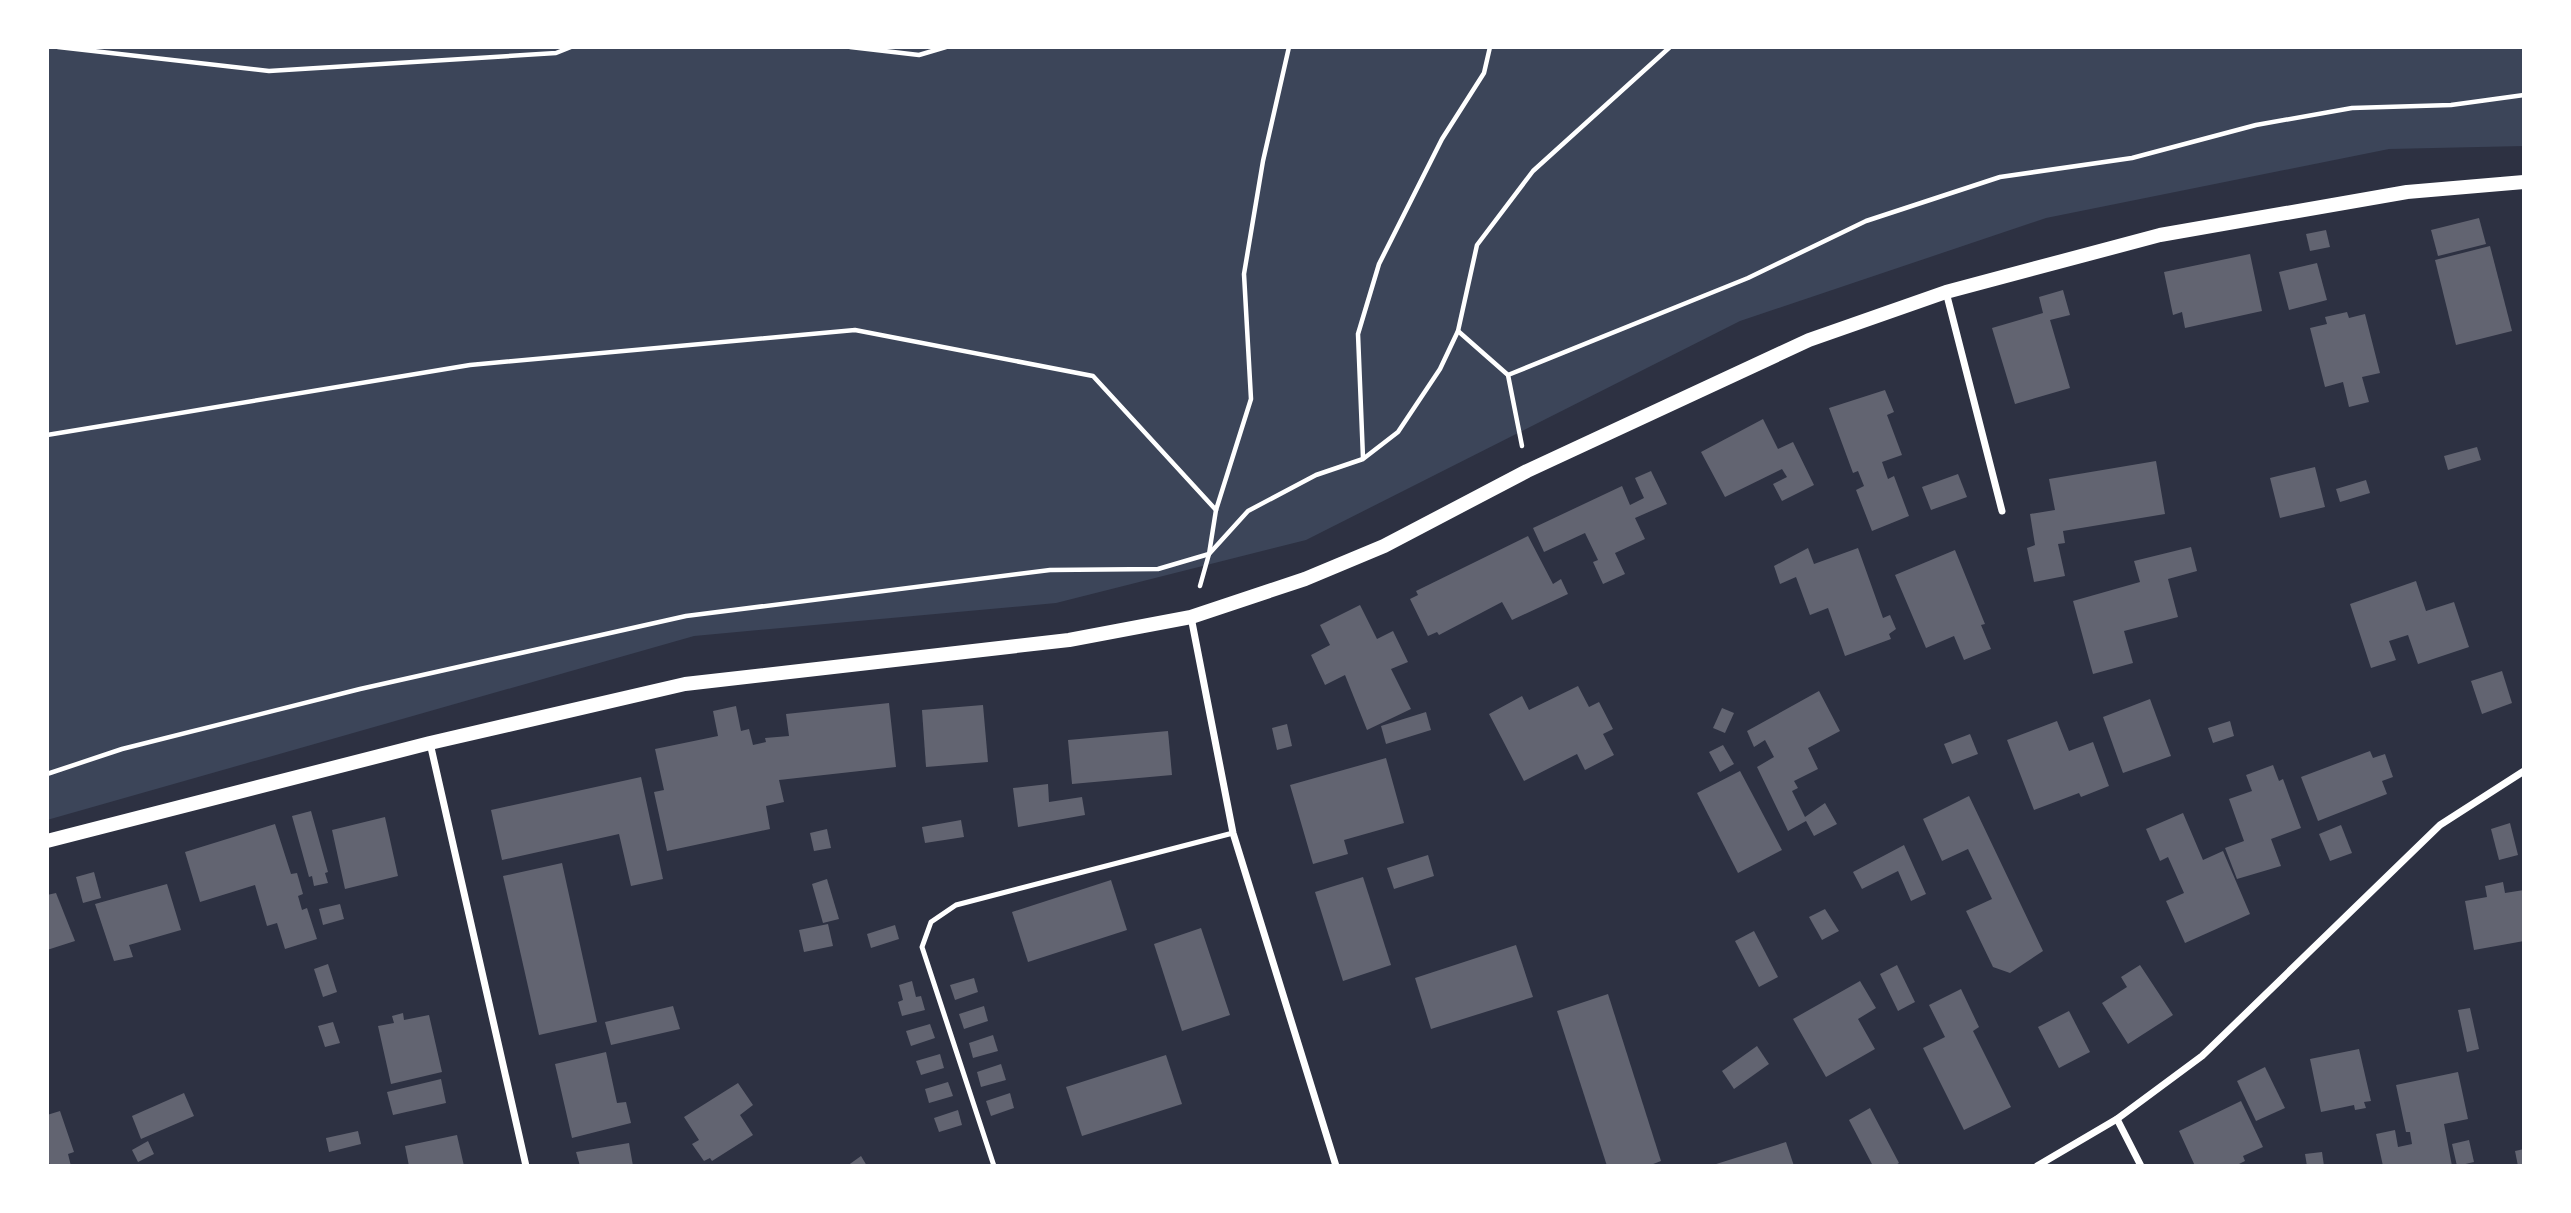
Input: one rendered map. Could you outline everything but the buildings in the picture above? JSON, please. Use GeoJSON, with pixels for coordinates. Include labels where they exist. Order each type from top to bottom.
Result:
{"type":"FeatureCollection","features":[{"type":"Feature","properties":{"kind":"main road"},"geometry":{"type":"LineString","coordinates":[[47,841],[430,743],[685,684],[1069,640],[1191,617],[1305,579],[1384,546],[1527,471],[1809,340],[1946,292],[2160,235],[2407,192],[2524,182]]}},
{"type":"Feature","properties":{"kind":"street"},"geometry":{"type":"LineString","coordinates":[[1946,292],[2002,511]]}},
{"type":"Feature","properties":{"kind":"street"},"geometry":{"type":"LineString","coordinates":[[1191,617],[1233,833],[1336,1166]]}},
{"type":"Feature","properties":{"kind":"street"},"geometry":{"type":"LineString","coordinates":[[430,743],[526,1166]]}},
{"type":"Feature","properties":{"kind":"street"},"geometry":{"type":"LineString","coordinates":[[2037,1166],[2117,1119],[2202,1056],[2440,825],[2524,771]]}},
{"type":"Feature","properties":{"kind":"street"},"geometry":{"type":"LineString","coordinates":[[2117,1119],[2141,1166]]}},
{"type":"Feature","properties":{"kind":"lane"},"geometry":{"type":"LineString","coordinates":[[994,1166],[922,947],[931,922],[956,905],[1233,833]]}},
{"type":"Feature","properties":{"kind":"path"},"geometry":{"type":"LineString","coordinates":[[58,47],[269,71],[556,53],[571,47]]}},
{"type":"Feature","properties":{"kind":"path"},"geometry":{"type":"LineString","coordinates":[[850,47],[919,55],[946,47]]}},
{"type":"Feature","properties":{"kind":"path"},"geometry":{"type":"LineString","coordinates":[[1209,554],[1216,510],[1251,399],[1244,274],[1263,161],[1289,47]]}},
{"type":"Feature","properties":{"kind":"path"},"geometry":{"type":"LineString","coordinates":[[1363,459],[1358,334],[1379,264],[1443,139],[1484,72],[1490,47]]}},
{"type":"Feature","properties":{"kind":"path"},"geometry":{"type":"LineString","coordinates":[[47,774],[122,749],[360,689],[686,616],[1049,570],[1158,569],[1209,554],[1248,510],[1315,475],[1363,459],[1398,432],[1440,369],[1458,331],[1477,246],[1532,170],[1670,47]]}},
{"type":"Feature","properties":{"kind":"path"},"geometry":{"type":"LineString","coordinates":[[1508,375],[1748,278],[1866,221],[2000,177],[2132,159],[2256,125],[2352,107],[2451,105],[2524,95]]}},
{"type":"Feature","properties":{"kind":"path"},"geometry":{"type":"LineString","coordinates":[[47,435],[470,365],[855,330],[1093,376],[1216,510]]}},
{"type":"Feature","properties":{"kind":"path"},"geometry":{"type":"LineString","coordinates":[[1458,331],[1508,375],[1527,471]]}},
{"type":"Feature","properties":{"kind":"shaded area"},"geometry":{"type":"Polygon","coordinates":[[[47,47],[2524,47],[2524,146],[2389,149],[2046,218],[1740,321],[1306,540],[1056,603],[694,636],[47,820],[47,47]]]}}]}
